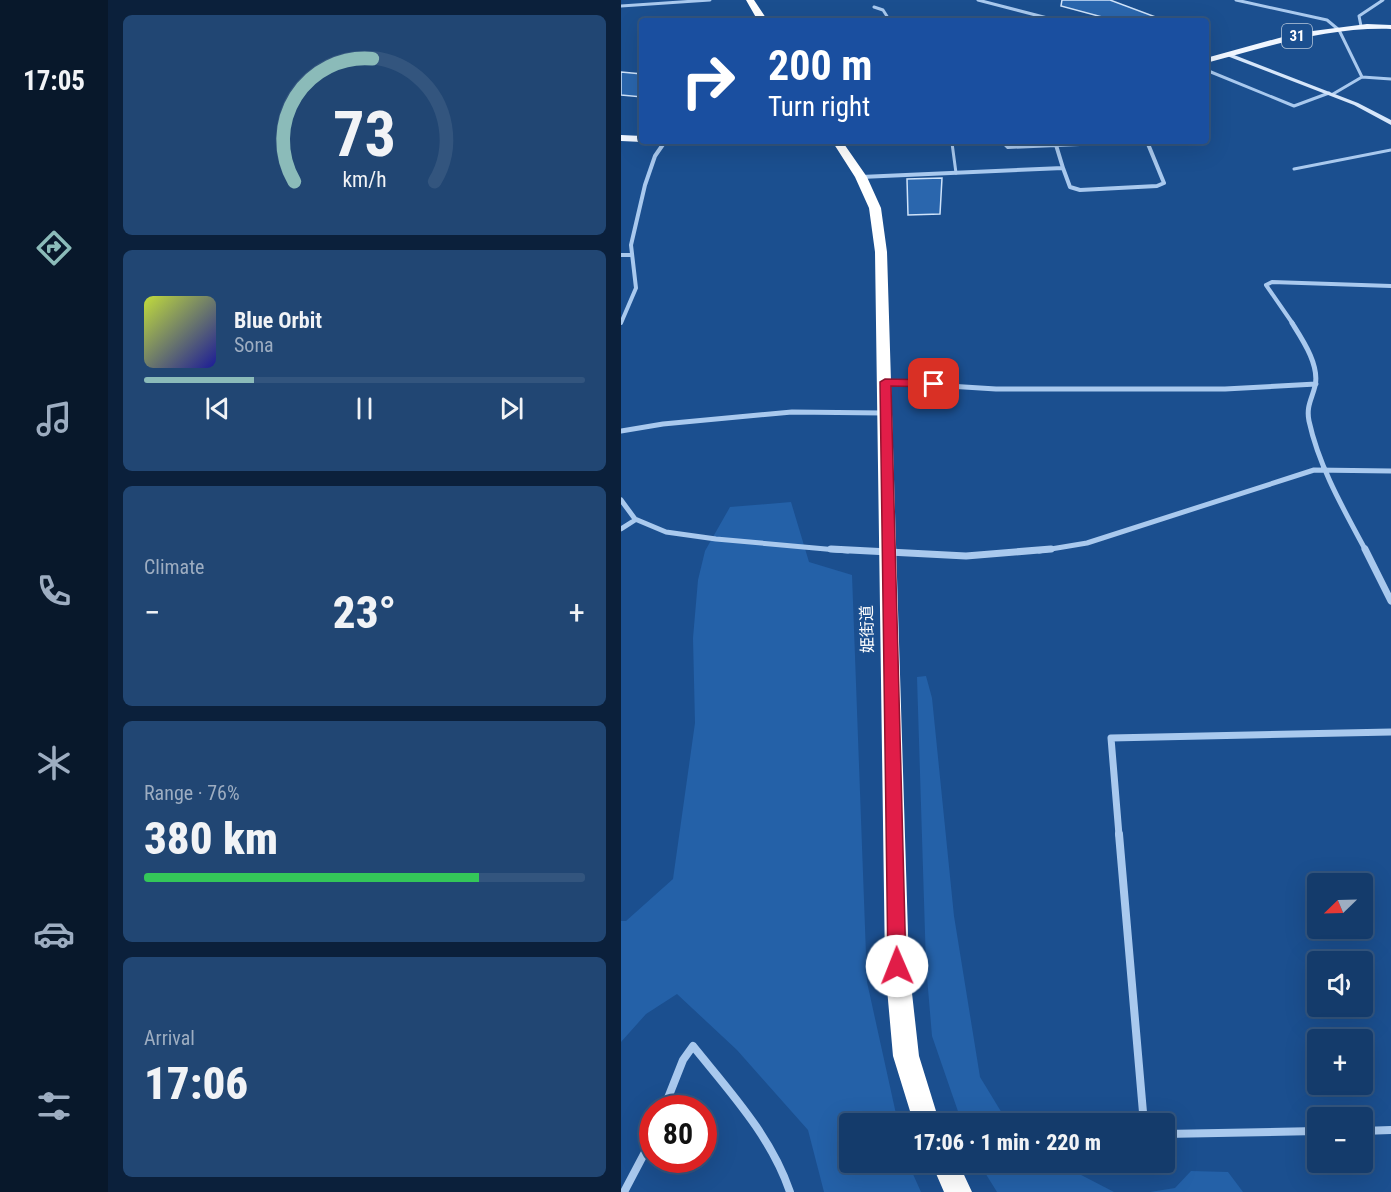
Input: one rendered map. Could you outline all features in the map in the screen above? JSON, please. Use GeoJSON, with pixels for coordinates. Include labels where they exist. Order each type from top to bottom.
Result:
{"type":"FeatureCollection","features":[{"type":"Feature","properties":{"kind":"highway"},"geometry":{"type":"LineString","coordinates":[[750,0],[761,18]]}},
{"type":"Feature","properties":{"kind":"highway","name":"姫街道"},"geometry":{"type":"LineString","coordinates":[[839,144],[861,177],[875,208],[881,252],[897,966],[906,1056],[924,1113]]}},
{"type":"Feature","properties":{"kind":"highway"},"geometry":{"type":"LineString","coordinates":[[949,1173],[958,1192]]}},
{"type":"Feature","properties":{"kind":"main road","name":"31"},"geometry":{"type":"LineString","coordinates":[[1209,61],[1291,37],[1337,28],[1391,27]]}},
{"type":"Feature","properties":{"kind":"main road"},"geometry":{"type":"LineString","coordinates":[[621,138],[639,139]]}},
{"type":"Feature","properties":{"kind":"street"},"geometry":{"type":"LineString","coordinates":[[621,6],[710,0]]}},
{"type":"Feature","properties":{"kind":"street"},"geometry":{"type":"LineString","coordinates":[[978,0],[1047,18]]}},
{"type":"Feature","properties":{"kind":"street"},"geometry":{"type":"LineString","coordinates":[[1236,0],[1327,20],[1337,28],[1362,77]]}},
{"type":"Feature","properties":{"kind":"street"},"geometry":{"type":"LineString","coordinates":[[1361,26],[1359,16],[1383,0]]}},
{"type":"Feature","properties":{"kind":"street"},"geometry":{"type":"LineString","coordinates":[[874,7],[883,10],[888,18]]}},
{"type":"Feature","properties":{"kind":"street"},"geometry":{"type":"LineString","coordinates":[[1229,55],[1331,94],[1391,123]]}},
{"type":"Feature","properties":{"kind":"street"},"geometry":{"type":"LineString","coordinates":[[1209,71],[1295,106],[1331,94],[1362,77],[1391,79]]}},
{"type":"Feature","properties":{"kind":"street"},"geometry":{"type":"LineString","coordinates":[[621,323],[636,288],[631,245],[645,185],[655,156],[663,144]]}},
{"type":"Feature","properties":{"kind":"street"},"geometry":{"type":"LineString","coordinates":[[1005,144],[1008,147],[1089,144]]}},
{"type":"Feature","properties":{"kind":"street"},"geometry":{"type":"LineString","coordinates":[[1056,146],[1070,187],[1080,190],[1157,186],[1164,183],[1148,144]]}},
{"type":"Feature","properties":{"kind":"street"},"geometry":{"type":"LineString","coordinates":[[861,177],[1063,168]]}},
{"type":"Feature","properties":{"kind":"street"},"geometry":{"type":"LineString","coordinates":[[621,255],[631,255]]}},
{"type":"Feature","properties":{"kind":"street"},"geometry":{"type":"LineString","coordinates":[[1391,286],[1272,282],[1266,285],[1301,337],[1315,373],[1316,384],[1308,401],[1308,417],[1330,481],[1391,601]]}},
{"type":"Feature","properties":{"kind":"street"},"geometry":{"type":"LineString","coordinates":[[885,382],[996,389],[1225,389],[1316,384]]}},
{"type":"Feature","properties":{"kind":"street"},"geometry":{"type":"LineString","coordinates":[[621,431],[663,424],[792,412],[886,413]]}},
{"type":"Feature","properties":{"kind":"street"},"geometry":{"type":"LineString","coordinates":[[621,500],[635,520],[652,528],[706,538],[889,555],[939,556],[1054,550],[1087,543],[1314,470],[1391,471]]}},
{"type":"Feature","properties":{"kind":"street"},"geometry":{"type":"LineString","coordinates":[[621,529],[635,520]]}},
{"type":"Feature","properties":{"kind":"street"},"geometry":{"type":"LineString","coordinates":[[1143,1113],[1111,738],[1391,732]]}},
{"type":"Feature","properties":{"kind":"street"},"geometry":{"type":"LineString","coordinates":[[668,1095],[683,1060],[693,1046],[750,1118],[785,1173],[790,1192]]}},
{"type":"Feature","properties":{"kind":"street"},"geometry":{"type":"LineString","coordinates":[[1373,1131],[1391,1130]]}},
{"type":"Feature","properties":{"kind":"street"},"geometry":{"type":"LineString","coordinates":[[1175,1134],[1307,1131]]}},
{"type":"Feature","properties":{"kind":"street"},"geometry":{"type":"LineString","coordinates":[[624,1192],[639,1164]]}},
{"type":"Feature","properties":{"kind":"lane"},"geometry":{"type":"LineString","coordinates":[[952,144],[956,173]]}},
{"type":"Feature","properties":{"kind":"lane"},"geometry":{"type":"LineString","coordinates":[[1294,169],[1391,150]]}},
{"type":"Feature","properties":{"kind":"shaded area"},"geometry":{"type":"Polygon","coordinates":[[[791,502],[809,562],[852,575],[867,982],[896,1113],[839,1113],[839,1173],[912,1173],[921,1192],[824,1192],[808,1130],[737,1050],[677,994],[646,1014],[621,1042],[621,921],[626,921],[673,879],[695,723],[693,638],[698,580],[705,551],[730,507],[791,502]]]}},
{"type":"Feature","properties":{"kind":"shaded area"},"geometry":{"type":"Polygon","coordinates":[[[926,676],[932,698],[954,916],[980,1077],[1002,1113],[959,1113],[932,1036],[926,965],[917,677],[926,676]]]}},
{"type":"Feature","properties":{"kind":"shaded area"},"geometry":{"type":"Polygon","coordinates":[[[1191,1171],[1228,1172],[1243,1192],[1150,1192],[1175,1188],[1191,1171]]]}},
{"type":"Feature","properties":{"kind":"shaded area"},"geometry":{"type":"Polygon","coordinates":[[[985,1173],[1077,1173],[1114,1192],[997,1192],[985,1173]]]}},
{"type":"Feature","properties":{"kind":"building"},"geometry":{"type":"Polygon","coordinates":[[[1062,0],[1110,0],[1158,18],[1106,18],[1061,6],[1062,0]]]}},
{"type":"Feature","properties":{"kind":"building"},"geometry":{"type":"Polygon","coordinates":[[[621,72],[639,74],[639,97],[621,95],[621,72]]]}},
{"type":"Feature","properties":{"kind":"building"},"geometry":{"type":"Polygon","coordinates":[[[942,178],[940,214],[908,215],[907,179],[942,178]]]}},
{"type":"Feature","properties":{"kind":"route"},"geometry":{"type":"LineString","coordinates":[[897,966],[885,382],[934,384]]}}]}
